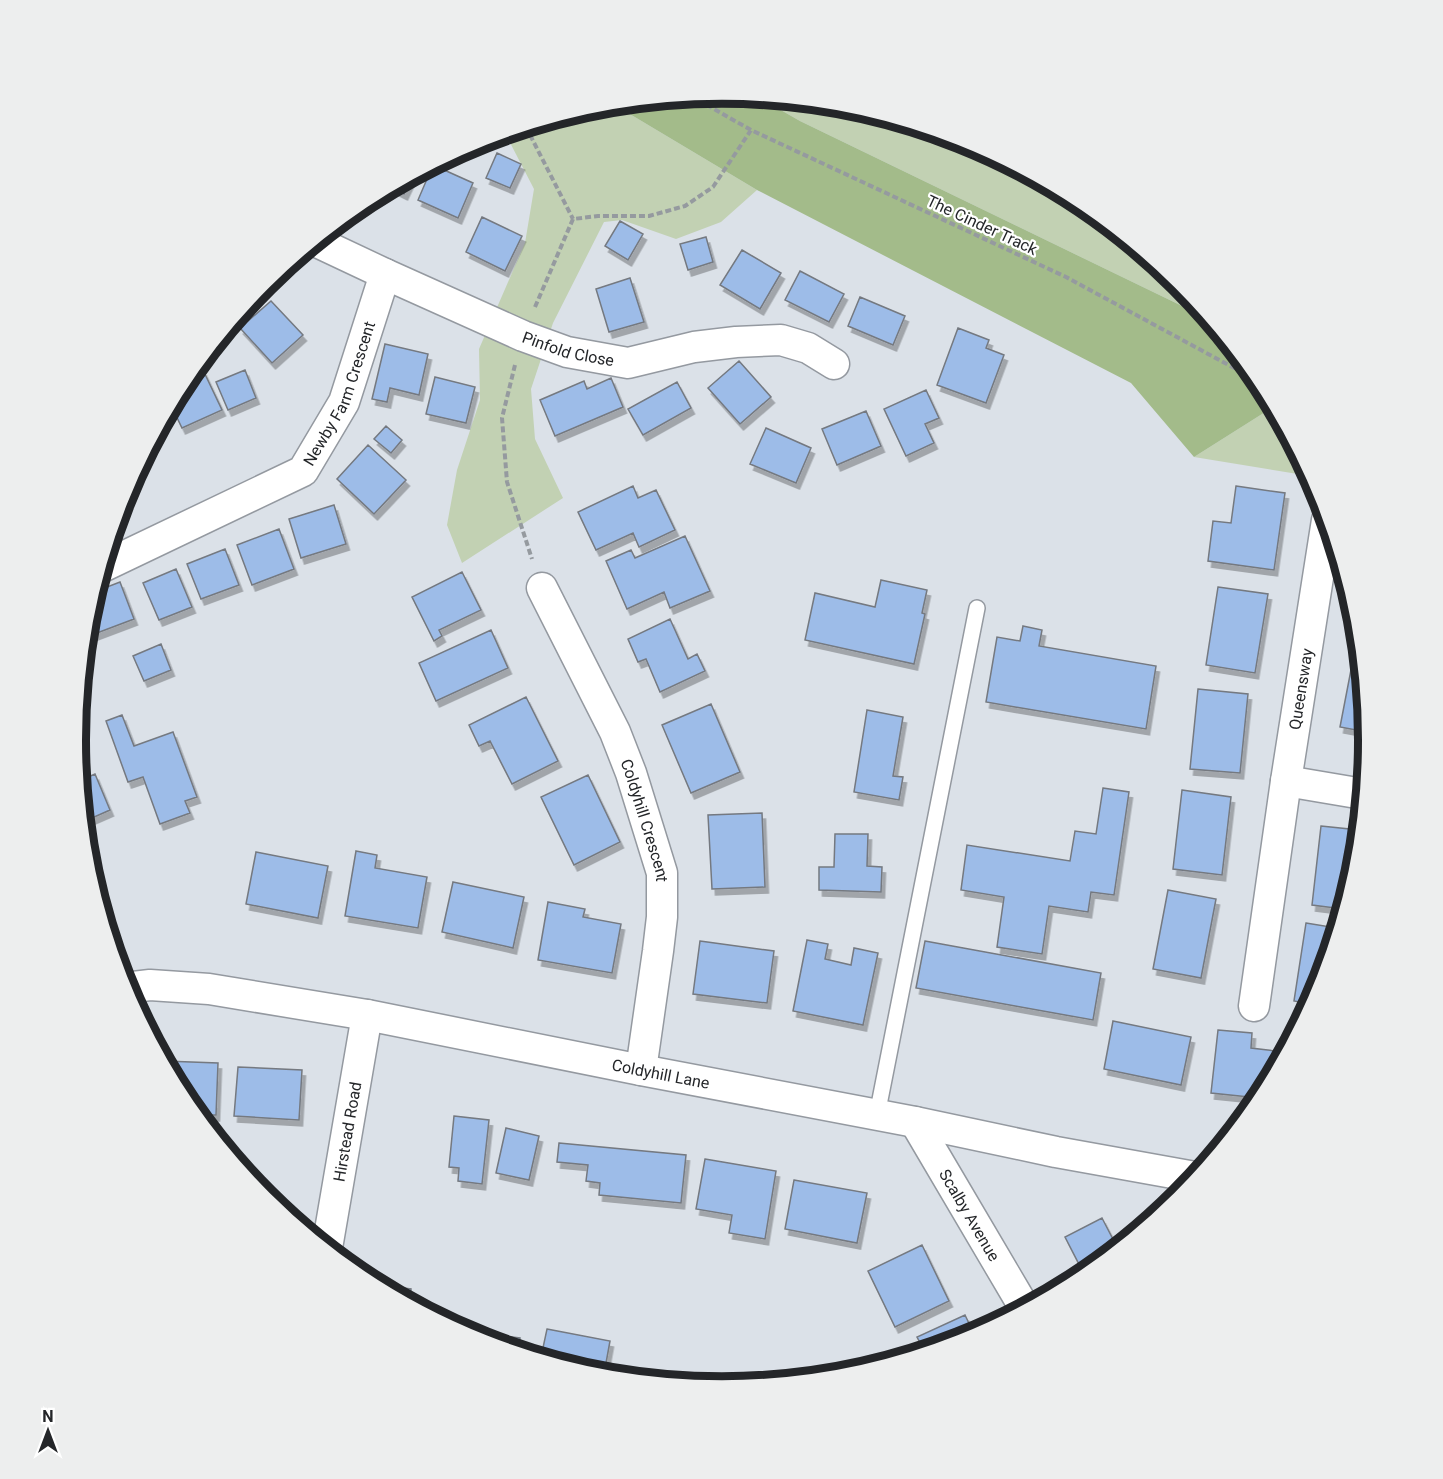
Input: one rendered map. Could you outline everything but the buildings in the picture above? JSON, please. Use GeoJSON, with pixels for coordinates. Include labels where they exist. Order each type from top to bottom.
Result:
{"type":"FeatureCollection","features":[{"type":"Feature","properties":{"kind":"street","name":"Pinfold Close"},"geometry":{"type":"LineString","coordinates":[[322,244],[523,336],[567,352],[628,363],[694,347],[781,340],[808,348],[834,364]]}},
{"type":"Feature","properties":{"kind":"street","name":"Newby Farm Crescent"},"geometry":{"type":"LineString","coordinates":[[111,563],[303,471],[344,402],[385,274]]}},
{"type":"Feature","properties":{"kind":"street","name":"Queensway"},"geometry":{"type":"LineString","coordinates":[[1254,1006],[1324,536]]}},
{"type":"Feature","properties":{"kind":"street","name":"Coldyhill Crescent"},"geometry":{"type":"LineString","coordinates":[[542,588],[615,732],[631,773],[662,873],[662,917],[641,1070]]}},
{"type":"Feature","properties":{"kind":"street"},"geometry":{"type":"LineString","coordinates":[[1286,781],[1355,793]]}},
{"type":"Feature","properties":{"kind":"street","name":"Coldyhill Lane"},"geometry":{"type":"LineString","coordinates":[[136,987],[150,985],[209,989],[367,1015],[915,1122],[1056,1152],[1184,1175]]}},
{"type":"Feature","properties":{"kind":"street","name":"Hirstead Road"},"geometry":{"type":"LineString","coordinates":[[328,1239],[367,1015]]}},
{"type":"Feature","properties":{"kind":"street","name":"Scalby Avenue"},"geometry":{"type":"LineString","coordinates":[[915,1122],[1020,1300]]}},
{"type":"Feature","properties":{"kind":"lane"},"geometry":{"type":"LineString","coordinates":[[877,1115],[977,608]]}},
{"type":"Feature","properties":{"kind":"path","name":"The Cinder Track"},"geometry":{"type":"LineString","coordinates":[[706,104],[751,130],[1066,277],[1239,371]]}},
{"type":"Feature","properties":{"kind":"path"},"geometry":{"type":"LineString","coordinates":[[573,219],[598,216],[648,216],[685,206],[713,187],[751,130]]}},
{"type":"Feature","properties":{"kind":"path"},"geometry":{"type":"LineString","coordinates":[[529,133],[573,219]]}},
{"type":"Feature","properties":{"kind":"path"},"geometry":{"type":"LineString","coordinates":[[542,588],[507,482],[502,418],[523,336],[573,219]]}},
{"type":"Feature","properties":{"kind":"green space"},"geometry":{"type":"Polygon","coordinates":[[[680,105],[774,106],[800,121],[1190,310],[1226,352],[1266,412],[1194,457],[1131,383],[757,190],[625,111],[680,105]]]}},
{"type":"Feature","properties":{"kind":"green space"},"geometry":{"type":"Polygon","coordinates":[[[774,106],[805,109],[886,125],[926,137],[1003,169],[1040,189],[1109,235],[1141,261],[1190,310],[800,121],[774,106]]]}},
{"type":"Feature","properties":{"kind":"green space"},"geometry":{"type":"Polygon","coordinates":[[[625,111],[757,190],[721,222],[676,239],[622,220],[604,222],[553,323],[531,389],[535,439],[563,498],[462,563],[447,525],[457,470],[480,400],[479,349],[525,243],[534,189],[509,140],[557,125],[625,111]]]}},
{"type":"Feature","properties":{"kind":"green space"},"geometry":{"type":"Polygon","coordinates":[[[1266,412],[1299,474],[1194,457],[1266,412]]]}}]}
